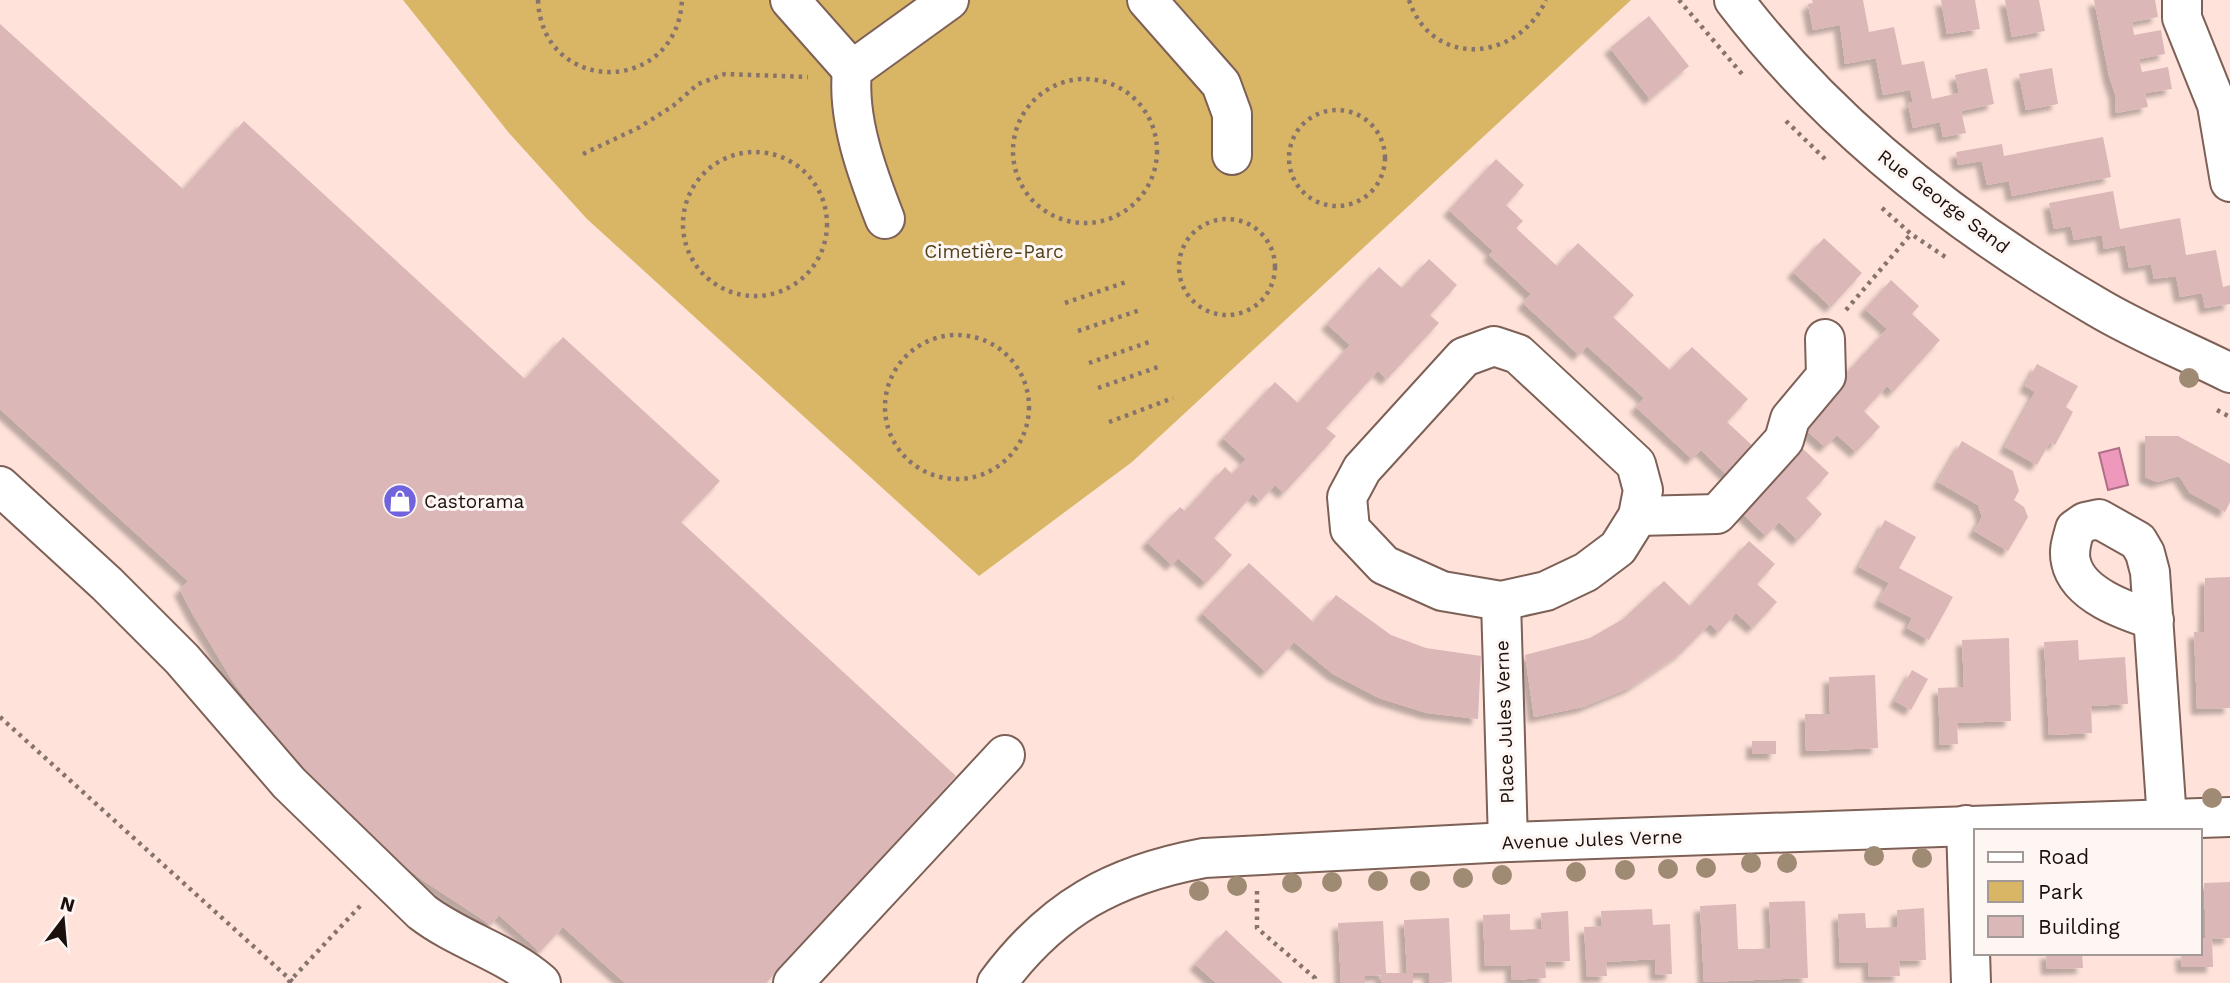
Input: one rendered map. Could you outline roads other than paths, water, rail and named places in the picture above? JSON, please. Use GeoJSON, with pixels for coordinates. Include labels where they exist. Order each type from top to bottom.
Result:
{"type":"FeatureCollection","features":[{"type":"Feature","properties":{"kind":"street"},"geometry":{"type":"LineString","coordinates":[[790,0],[851,76],[849,94],[870,182],[885,219]]}},
{"type":"Feature","properties":{"kind":"street"},"geometry":{"type":"LineString","coordinates":[[851,76],[949,0]]}},
{"type":"Feature","properties":{"kind":"street"},"geometry":{"type":"LineString","coordinates":[[1147,0],[1221,83],[1232,114],[1232,155]]}},
{"type":"Feature","properties":{"kind":"street","name":"Rue George Sand"},"geometry":{"type":"LineString","coordinates":[[1734,0],[1771,49],[1866,143],[1972,227],[2098,308],[2230,373]]}},
{"type":"Feature","properties":{"kind":"street"},"geometry":{"type":"LineString","coordinates":[[2182,0],[2182,18],[2217,105],[2230,182]]}},
{"type":"Feature","properties":{"kind":"street"},"geometry":{"type":"LineString","coordinates":[[1638,516],[1717,513],[1784,440],[1790,419],[1826,376],[1825,339]]}},
{"type":"Feature","properties":{"kind":"street"},"geometry":{"type":"LineString","coordinates":[[1494,346],[1518,354],[1636,464],[1643,490],[1638,516],[1618,548],[1586,572],[1546,591],[1501,601],[1442,591],[1384,565],[1350,528],[1348,497],[1362,469],[1464,357],[1494,346]]}},
{"type":"Feature","properties":{"kind":"street"},"geometry":{"type":"LineString","coordinates":[[0,486],[107,584],[182,659],[289,783],[386,878],[442,927],[517,965],[541,983]]}},
{"type":"Feature","properties":{"kind":"street","name":"Place Jules Verne"},"geometry":{"type":"LineString","coordinates":[[1501,601],[1508,842]]}},
{"type":"Feature","properties":{"kind":"street"},"geometry":{"type":"LineString","coordinates":[[2154,620],[2167,820]]}},
{"type":"Feature","properties":{"kind":"street"},"geometry":{"type":"LineString","coordinates":[[793,983],[1005,755]]}},
{"type":"Feature","properties":{"kind":"street","name":"Avenue Jules Verne"},"geometry":{"type":"LineString","coordinates":[[997,983],[1021,950],[1063,915],[1100,891],[1156,867],[1204,858],[1508,842],[2230,817]]}},
{"type":"Feature","properties":{"kind":"street"},"geometry":{"type":"LineString","coordinates":[[1966,825],[1971,983]]}},
{"type":"Feature","properties":{"kind":"place","name":"Castorama"},"geometry":{"type":"Point","coordinates":[400,501]}},
{"type":"Feature","properties":{"kind":"park label","name":"Cimetière-Parc"},"geometry":{"type":"Point","coordinates":[994,251]}}]}
